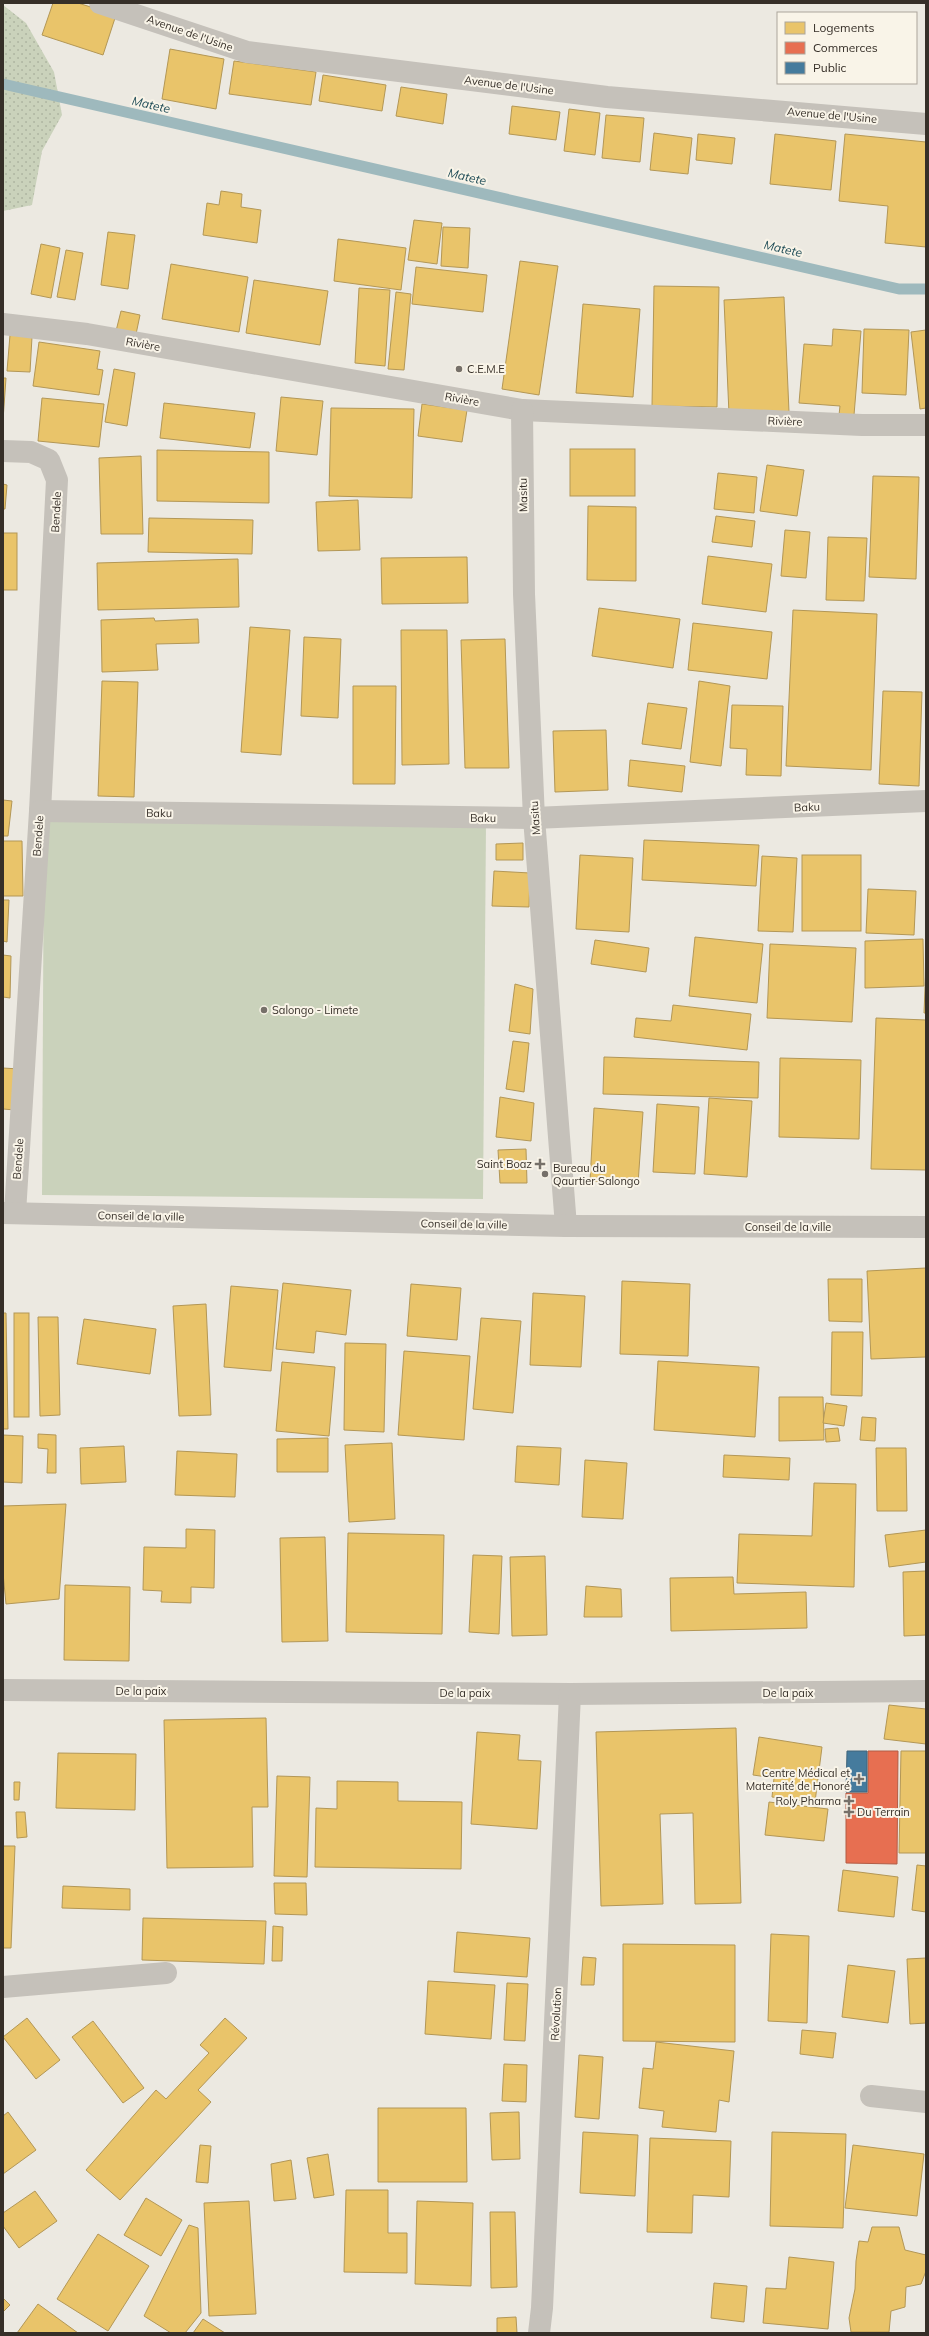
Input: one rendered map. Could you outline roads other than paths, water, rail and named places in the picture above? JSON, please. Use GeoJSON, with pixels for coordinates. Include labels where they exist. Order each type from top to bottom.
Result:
{"type":"FeatureCollection","features":[{"type":"Feature","properties":{"kind":"street","name":"Avenue de l'Usine"},"geometry":{"type":"LineString","coordinates":[[100,3],[247,52],[607,97],[926,124]]}},
{"type":"Feature","properties":{"kind":"street","name":"Rivière"},"geometry":{"type":"LineString","coordinates":[[3,324],[87,334],[522,410],[854,424],[926,425]]}},
{"type":"Feature","properties":{"kind":"street","name":"Masitu"},"geometry":{"type":"LineString","coordinates":[[522,410],[524,594],[534,818],[566,1226]]}},
{"type":"Feature","properties":{"kind":"street","name":"Bendele"},"geometry":{"type":"LineString","coordinates":[[3,451],[31,452],[49,460],[57,480],[40,811],[9,1213]]}},
{"type":"Feature","properties":{"kind":"street","name":"Baku"},"geometry":{"type":"LineString","coordinates":[[40,811],[534,818],[926,801]]}},
{"type":"Feature","properties":{"kind":"street","name":"Conseil de la ville"},"geometry":{"type":"LineString","coordinates":[[9,1213],[566,1226],[926,1227]]}},
{"type":"Feature","properties":{"kind":"street","name":"De la paix"},"geometry":{"type":"LineString","coordinates":[[3,1690],[570,1694],[926,1691]]}},
{"type":"Feature","properties":{"kind":"street","name":"Révolution"},"geometry":{"type":"LineString","coordinates":[[538,2333],[543,2292],[570,1694]]}},
{"type":"Feature","properties":{"kind":"street"},"geometry":{"type":"LineString","coordinates":[[3,1987],[166,1974]]}},
{"type":"Feature","properties":{"kind":"street"},"geometry":{"type":"LineString","coordinates":[[870,2096],[926,2102]]}},
{"type":"Feature","properties":{"kind":"waterway","name":"Matete"},"geometry":{"type":"LineString","coordinates":[[3,84],[899,289],[926,289]]}},
{"type":"Feature","properties":{"kind":"place","name":"C.E.M.E"},"geometry":{"type":"Point","coordinates":[459,369]}},
{"type":"Feature","properties":{"kind":"place","name":"Salongo - Limete"},"geometry":{"type":"Point","coordinates":[264,1010]}},
{"type":"Feature","properties":{"kind":"place","name":"Saint Boaz"},"geometry":{"type":"Point","coordinates":[540,1164]}},
{"type":"Feature","properties":{"kind":"place","name":"Bureau du Qaurtier Salongo"},"geometry":{"type":"Point","coordinates":[545,1174]}},
{"type":"Feature","properties":{"kind":"place","name":"Centre Médical et Maternité de Honoré"},"geometry":{"type":"Point","coordinates":[859,1779]}},
{"type":"Feature","properties":{"kind":"place","name":"Roly Pharma"},"geometry":{"type":"Point","coordinates":[849,1801]}},
{"type":"Feature","properties":{"kind":"place","name":"Du Terrain"},"geometry":{"type":"Point","coordinates":[849,1812]}}]}
